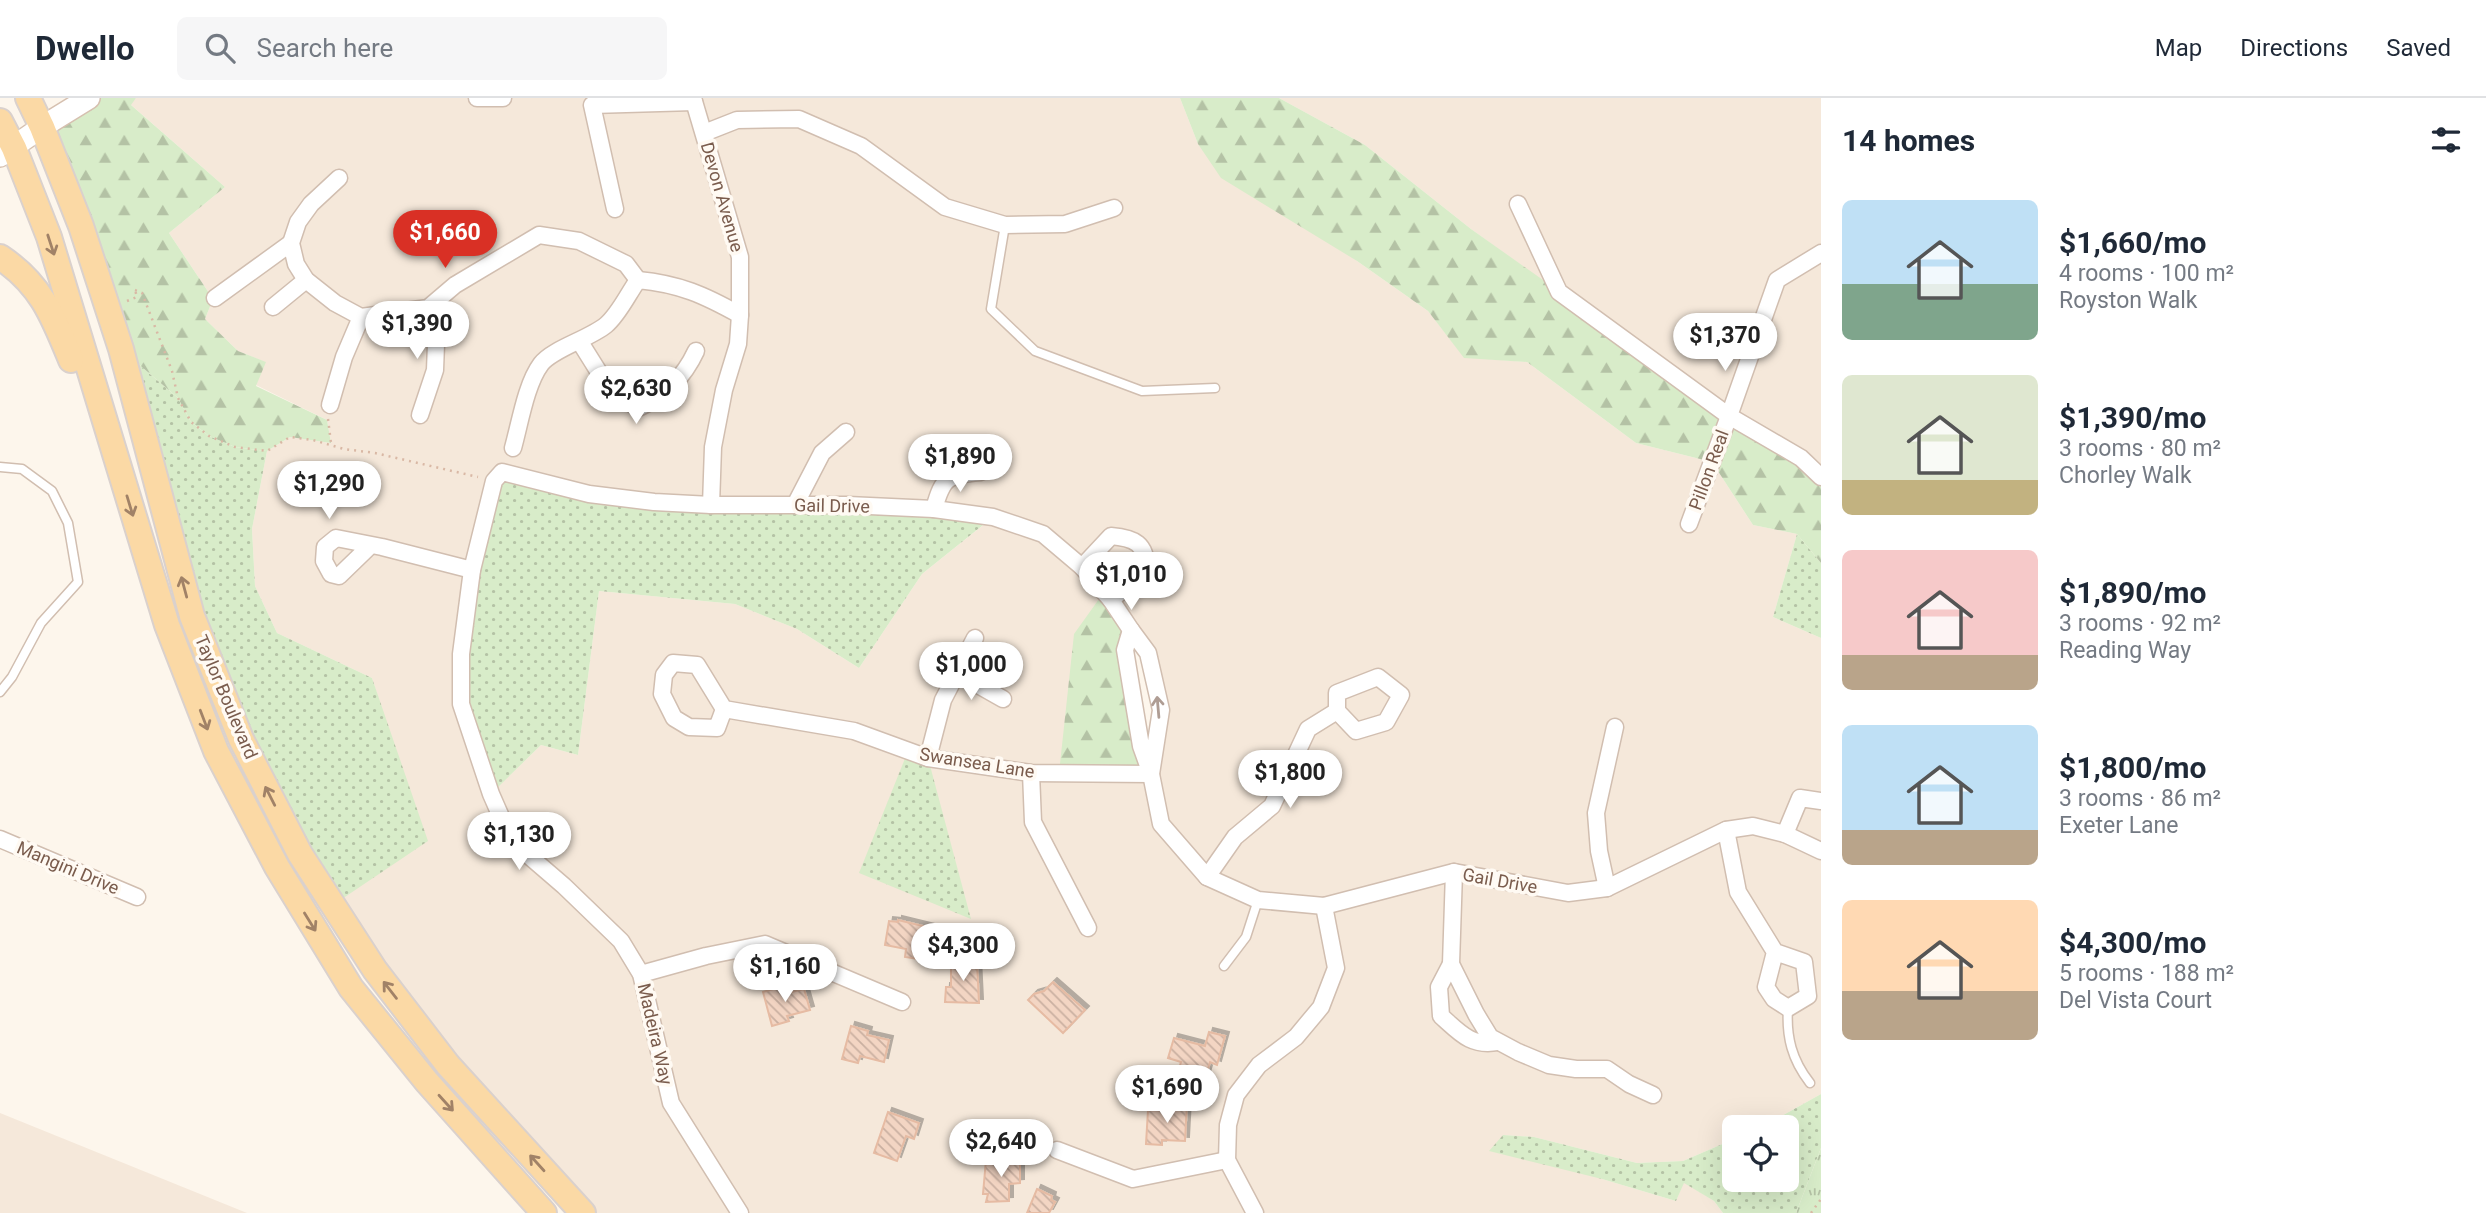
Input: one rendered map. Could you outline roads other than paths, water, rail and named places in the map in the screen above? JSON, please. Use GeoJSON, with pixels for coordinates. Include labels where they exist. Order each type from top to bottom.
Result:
{"type":"FeatureCollection","features":[{"type":"Feature","properties":{"kind":"main road"},"geometry":{"type":"LineString","coordinates":[[7,152],[89,98]]}},
{"type":"Feature","properties":{"kind":"main road"},"geometry":{"type":"LineString","coordinates":[[0,120],[31,99]]}},
{"type":"Feature","properties":{"kind":"main road","name":"Taylor Boulevard"},"geometry":{"type":"LineString","coordinates":[[31,99],[81,226],[121,349],[192,616],[241,739],[300,853],[375,970],[448,1065],[583,1213]]}},
{"type":"Feature","properties":{"kind":"main road","name":"Taylor Boulevard"},"geometry":{"type":"LineString","coordinates":[[0,120],[7,152],[49,237],[167,625],[216,751],[277,867],[351,988],[427,1082],[544,1213]]}},
{"type":"Feature","properties":{"kind":"main road"},"geometry":{"type":"LineString","coordinates":[[0,257],[21,271],[41,296],[111,440]]}},
{"type":"Feature","properties":{"kind":"street"},"geometry":{"type":"LineString","coordinates":[[477,98],[503,98]]}},
{"type":"Feature","properties":{"kind":"street"},"geometry":{"type":"LineString","coordinates":[[615,209],[587,102],[693,100]]}},
{"type":"Feature","properties":{"kind":"street","name":"Devon Avenue"},"geometry":{"type":"LineString","coordinates":[[693,100],[740,257],[738,344],[724,390],[713,447],[711,505]]}},
{"type":"Feature","properties":{"kind":"street"},"geometry":{"type":"LineString","coordinates":[[704,133],[737,120],[799,119],[861,146],[945,207],[1005,225],[1065,224],[1114,208]]}},
{"type":"Feature","properties":{"kind":"street"},"geometry":{"type":"LineString","coordinates":[[339,178],[311,204],[298,222],[291,243],[296,264],[306,281],[335,303],[361,317],[428,308],[456,285],[539,235],[579,241],[626,264],[638,280],[669,283],[708,297],[740,315]]}},
{"type":"Feature","properties":{"kind":"street","name":"Pillon Real"},"geometry":{"type":"LineString","coordinates":[[1518,204],[1559,292],[1729,416],[1801,458],[1821,477]]}},
{"type":"Feature","properties":{"kind":"street"},"geometry":{"type":"LineString","coordinates":[[215,298],[291,243]]}},
{"type":"Feature","properties":{"kind":"street","name":"Pillon Real"},"geometry":{"type":"LineString","coordinates":[[1689,524],[1777,280],[1821,253]]}},
{"type":"Feature","properties":{"kind":"street"},"geometry":{"type":"LineString","coordinates":[[513,448],[531,387],[542,362],[569,345],[580,342],[608,323],[638,280]]}},
{"type":"Feature","properties":{"kind":"street"},"geometry":{"type":"LineString","coordinates":[[273,307],[306,281]]}},
{"type":"Feature","properties":{"kind":"street"},"geometry":{"type":"LineString","coordinates":[[420,415],[435,370],[436,344],[428,308]]}},
{"type":"Feature","properties":{"kind":"street"},"geometry":{"type":"LineString","coordinates":[[330,405],[344,357],[361,317]]}},
{"type":"Feature","properties":{"kind":"street"},"geometry":{"type":"LineString","coordinates":[[580,342],[610,390],[638,408],[657,399],[687,371],[696,351]]}},
{"type":"Feature","properties":{"kind":"street"},"geometry":{"type":"LineString","coordinates":[[795,505],[822,453],[846,432]]}},
{"type":"Feature","properties":{"kind":"street","name":"Gail Drive"},"geometry":{"type":"LineString","coordinates":[[494,481],[502,472],[589,494],[711,505],[934,509],[993,517],[1043,534],[1082,567],[1111,600],[1148,653],[1161,710],[1151,774]]}},
{"type":"Feature","properties":{"kind":"street"},"geometry":{"type":"LineString","coordinates":[[934,509],[941,486],[956,474],[981,472]]}},
{"type":"Feature","properties":{"kind":"street","name":"Madeira Way"},"geometry":{"type":"LineString","coordinates":[[494,481],[472,570],[461,654],[461,704],[491,794],[505,826],[520,849],[564,886],[621,941],[641,974],[671,1103],[734,1211]]}},
{"type":"Feature","properties":{"kind":"street"},"geometry":{"type":"LineString","coordinates":[[1082,567],[1111,536],[1129,538],[1139,543],[1147,559],[1146,570],[1111,600]]}},
{"type":"Feature","properties":{"kind":"street"},"geometry":{"type":"LineString","coordinates":[[370,546],[472,570]]}},
{"type":"Feature","properties":{"kind":"street","name":"Gail Drive"},"geometry":{"type":"LineString","coordinates":[[1131,630],[1125,650],[1141,746],[1151,774],[1161,824],[1207,877],[1258,900],[1324,906],[1454,872],[1568,893],[1607,888],[1726,831],[1753,826],[1785,834],[1821,851]]}},
{"type":"Feature","properties":{"kind":"street"},"geometry":{"type":"LineString","coordinates":[[928,758],[943,700],[975,638]]}},
{"type":"Feature","properties":{"kind":"street"},"geometry":{"type":"LineString","coordinates":[[673,663],[697,665],[724,709],[717,728],[689,727],[674,718],[662,694],[664,675],[673,663]]}},
{"type":"Feature","properties":{"kind":"street"},"geometry":{"type":"LineString","coordinates":[[957,673],[1003,699]]}},
{"type":"Feature","properties":{"kind":"street","name":"Swansea Lane"},"geometry":{"type":"LineString","coordinates":[[724,709],[853,731],[928,758],[1031,773],[1151,774]]}},
{"type":"Feature","properties":{"kind":"street"},"geometry":{"type":"LineString","coordinates":[[1207,877],[1235,837],[1272,806],[1308,729],[1337,711]]}},
{"type":"Feature","properties":{"kind":"street"},"geometry":{"type":"LineString","coordinates":[[1607,888],[1599,851],[1596,813],[1615,727]]}},
{"type":"Feature","properties":{"kind":"street"},"geometry":{"type":"LineString","coordinates":[[1031,773],[1033,822],[1088,928]]}},
{"type":"Feature","properties":{"kind":"street"},"geometry":{"type":"LineString","coordinates":[[1785,834],[1800,798],[1821,801]]}},
{"type":"Feature","properties":{"kind":"street"},"geometry":{"type":"LineString","coordinates":[[1726,831],[1738,892],[1775,952],[1804,962],[1808,996],[1787,1008],[1774,999],[1766,987],[1775,952]]}},
{"type":"Feature","properties":{"kind":"street","name":"Mangini Drive"},"geometry":{"type":"LineString","coordinates":[[0,839],[137,897]]}},
{"type":"Feature","properties":{"kind":"street"},"geometry":{"type":"LineString","coordinates":[[1454,872],[1451,964],[1439,987],[1441,1016],[1468,1040],[1489,1044],[1499,1042]]}},
{"type":"Feature","properties":{"kind":"street"},"geometry":{"type":"LineString","coordinates":[[1255,1213],[1227,1160],[1228,1125],[1236,1095],[1259,1065],[1296,1037],[1321,1007],[1336,968],[1324,906]]}},
{"type":"Feature","properties":{"kind":"street"},"geometry":{"type":"LineString","coordinates":[[641,974],[706,956],[765,944],[902,1002]]}},
{"type":"Feature","properties":{"kind":"street"},"geometry":{"type":"LineString","coordinates":[[1451,964],[1490,1037],[1549,1065],[1576,1069],[1607,1069],[1629,1084],[1653,1095]]}},
{"type":"Feature","properties":{"kind":"street"},"geometry":{"type":"LineString","coordinates":[[1057,1150],[1133,1179],[1227,1160]]}},
{"type":"Feature","properties":{"kind":"lane"},"geometry":{"type":"LineString","coordinates":[[1005,225],[991,309],[1035,351],[1142,391],[1215,388]]}},
{"type":"Feature","properties":{"kind":"lane"},"geometry":{"type":"LineString","coordinates":[[0,467],[22,469],[52,491],[68,523],[78,582],[41,623],[12,677],[0,692]]}},
{"type":"Feature","properties":{"kind":"lane"},"geometry":{"type":"LineString","coordinates":[[1224,966],[1246,937],[1258,900]]}},
{"type":"Feature","properties":{"kind":"lane"},"geometry":{"type":"LineString","coordinates":[[1787,1008],[1792,1054],[1810,1083]]}}]}
